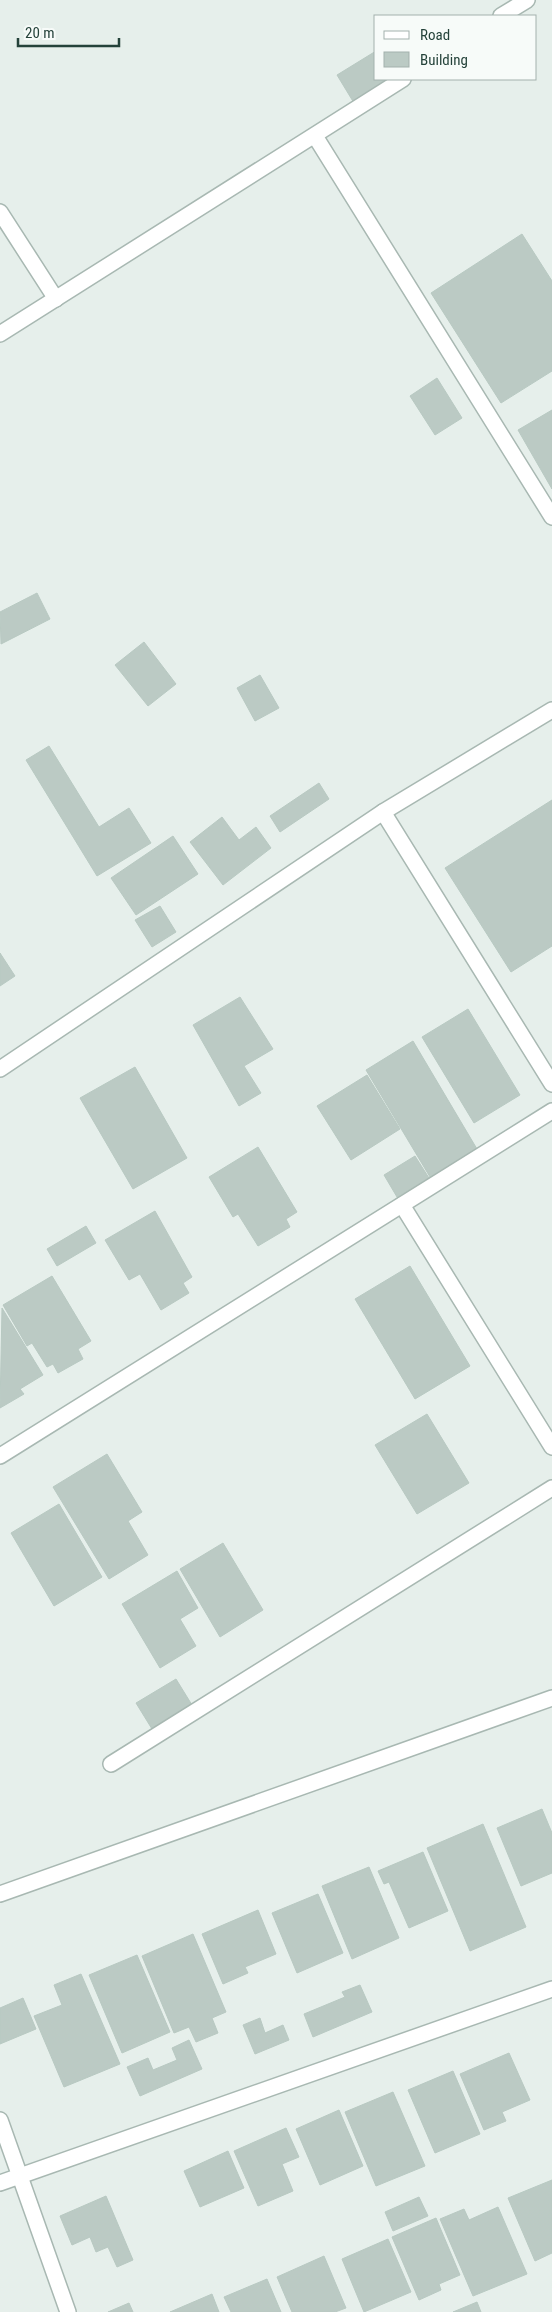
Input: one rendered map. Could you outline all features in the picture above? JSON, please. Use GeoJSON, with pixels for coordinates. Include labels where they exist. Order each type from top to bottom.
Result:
{"type":"FeatureCollection","features":[{"type":"Feature","properties":{"kind":"street"},"geometry":{"type":"LineString","coordinates":[[503,15],[526,0]]}},
{"type":"Feature","properties":{"kind":"street"},"geometry":{"type":"LineString","coordinates":[[0,334],[401,80]]}},
{"type":"Feature","properties":{"kind":"street"},"geometry":{"type":"LineString","coordinates":[[315,136],[552,517]]}},
{"type":"Feature","properties":{"kind":"street"},"geometry":{"type":"LineString","coordinates":[[0,212],[56,299]]}},
{"type":"Feature","properties":{"kind":"street"},"geometry":{"type":"LineString","coordinates":[[0,1069],[383,812],[552,710]]}},
{"type":"Feature","properties":{"kind":"street"},"geometry":{"type":"LineString","coordinates":[[383,812],[552,1084]]}},
{"type":"Feature","properties":{"kind":"street"},"geometry":{"type":"LineString","coordinates":[[0,1456],[552,1110]]}},
{"type":"Feature","properties":{"kind":"street"},"geometry":{"type":"LineString","coordinates":[[402,1205],[552,1447]]}},
{"type":"Feature","properties":{"kind":"street"},"geometry":{"type":"LineString","coordinates":[[111,1764],[552,1488]]}},
{"type":"Feature","properties":{"kind":"street"},"geometry":{"type":"LineString","coordinates":[[0,1894],[552,1698]]}},
{"type":"Feature","properties":{"kind":"street"},"geometry":{"type":"LineString","coordinates":[[0,2183],[552,1989]]}},
{"type":"Feature","properties":{"kind":"street"},"geometry":{"type":"LineString","coordinates":[[0,2120],[68,2312]]}},
{"type":"Feature","properties":{"kind":"building"},"geometry":{"type":"Polygon","coordinates":[[[374,52],[374,80],[391,80],[354,103],[337,75],[374,52]]]}},
{"type":"Feature","properties":{"kind":"building"},"geometry":{"type":"Polygon","coordinates":[[[522,234],[552,281],[552,371],[501,403],[431,293],[522,234]]]}},
{"type":"Feature","properties":{"kind":"building"},"geometry":{"type":"Polygon","coordinates":[[[437,378],[462,418],[435,435],[410,396],[437,378]]]}},
{"type":"Feature","properties":{"kind":"building"},"geometry":{"type":"Polygon","coordinates":[[[552,410],[552,489],[518,430],[552,410]]]}},
{"type":"Feature","properties":{"kind":"building"},"geometry":{"type":"Polygon","coordinates":[[[37,593],[50,619],[1,644],[0,612],[37,593]]]}},
{"type":"Feature","properties":{"kind":"building"},"geometry":{"type":"Polygon","coordinates":[[[144,642],[176,684],[148,706],[115,665],[144,642]]]}},
{"type":"Feature","properties":{"kind":"building"},"geometry":{"type":"Polygon","coordinates":[[[260,675],[279,708],[255,721],[237,688],[260,675]]]}},
{"type":"Feature","properties":{"kind":"building"},"geometry":{"type":"Polygon","coordinates":[[[49,746],[99,827],[129,808],[151,843],[97,876],[26,760],[49,746]]]}},
{"type":"Feature","properties":{"kind":"building"},"geometry":{"type":"Polygon","coordinates":[[[319,783],[329,799],[280,832],[270,816],[319,783]]]}},
{"type":"Feature","properties":{"kind":"building"},"geometry":{"type":"Polygon","coordinates":[[[552,800],[552,946],[511,972],[445,868],[552,800]]]}},
{"type":"Feature","properties":{"kind":"building"},"geometry":{"type":"Polygon","coordinates":[[[222,817],[239,840],[256,827],[271,848],[223,885],[190,842],[222,817]]]}},
{"type":"Feature","properties":{"kind":"building"},"geometry":{"type":"Polygon","coordinates":[[[173,836],[198,874],[136,915],[111,878],[173,836]]]}},
{"type":"Feature","properties":{"kind":"building"},"geometry":{"type":"Polygon","coordinates":[[[160,906],[176,932],[152,947],[135,920],[160,906]]]}},
{"type":"Feature","properties":{"kind":"building"},"geometry":{"type":"Polygon","coordinates":[[[0,953],[15,976],[0,986],[0,953]]]}},
{"type":"Feature","properties":{"kind":"building"},"geometry":{"type":"Polygon","coordinates":[[[240,997],[273,1049],[244,1066],[261,1093],[239,1106],[193,1025],[240,997]]]}},
{"type":"Feature","properties":{"kind":"building"},"geometry":{"type":"Polygon","coordinates":[[[468,1009],[520,1095],[474,1123],[422,1037],[468,1009]]]}},
{"type":"Feature","properties":{"kind":"building"},"geometry":{"type":"Polygon","coordinates":[[[413,1041],[477,1149],[430,1177],[366,1070],[413,1041]]]}},
{"type":"Feature","properties":{"kind":"building"},"geometry":{"type":"Polygon","coordinates":[[[135,1067],[187,1158],[133,1189],[80,1098],[135,1067]]]}},
{"type":"Feature","properties":{"kind":"building"},"geometry":{"type":"Polygon","coordinates":[[[367,1075],[400,1129],[351,1160],[317,1106],[367,1075]]]}},
{"type":"Feature","properties":{"kind":"building"},"geometry":{"type":"Polygon","coordinates":[[[258,1147],[297,1212],[286,1219],[290,1227],[258,1246],[238,1214],[233,1217],[209,1177],[258,1147]]]}},
{"type":"Feature","properties":{"kind":"building"},"geometry":{"type":"Polygon","coordinates":[[[415,1156],[429,1178],[397,1197],[384,1175],[415,1156]]]}},
{"type":"Feature","properties":{"kind":"building"},"geometry":{"type":"Polygon","coordinates":[[[155,1211],[192,1277],[183,1283],[189,1293],[161,1310],[140,1274],[129,1280],[105,1240],[155,1211]]]}},
{"type":"Feature","properties":{"kind":"building"},"geometry":{"type":"Polygon","coordinates":[[[86,1226],[96,1243],[57,1266],[47,1249],[86,1226]]]}},
{"type":"Feature","properties":{"kind":"building"},"geometry":{"type":"Polygon","coordinates":[[[410,1266],[470,1366],[415,1399],[355,1299],[410,1266]]]}},
{"type":"Feature","properties":{"kind":"building"},"geometry":{"type":"Polygon","coordinates":[[[52,1276],[91,1341],[78,1349],[83,1359],[58,1373],[53,1364],[47,1367],[32,1343],[27,1346],[3,1305],[52,1276]]]}},
{"type":"Feature","properties":{"kind":"building"},"geometry":{"type":"Polygon","coordinates":[[[2,1308],[43,1375],[20,1389],[24,1394],[0,1408],[2,1308]]]}},
{"type":"Feature","properties":{"kind":"building"},"geometry":{"type":"Polygon","coordinates":[[[427,1414],[469,1483],[417,1514],[375,1445],[427,1414]]]}},
{"type":"Feature","properties":{"kind":"building"},"geometry":{"type":"Polygon","coordinates":[[[107,1454],[142,1512],[128,1521],[148,1555],[109,1579],[53,1487],[107,1454]]]}},
{"type":"Feature","properties":{"kind":"building"},"geometry":{"type":"Polygon","coordinates":[[[59,1504],[102,1577],[54,1606],[11,1533],[59,1504]]]}},
{"type":"Feature","properties":{"kind":"building"},"geometry":{"type":"Polygon","coordinates":[[[223,1543],[263,1610],[220,1637],[180,1569],[223,1543]]]}},
{"type":"Feature","properties":{"kind":"building"},"geometry":{"type":"Polygon","coordinates":[[[177,1571],[198,1608],[180,1619],[196,1646],[160,1668],[122,1604],[177,1571]]]}},
{"type":"Feature","properties":{"kind":"building"},"geometry":{"type":"Polygon","coordinates":[[[176,1679],[192,1705],[152,1729],[136,1703],[176,1679]]]}},
{"type":"Feature","properties":{"kind":"building"},"geometry":{"type":"Polygon","coordinates":[[[542,1809],[552,1833],[552,1873],[521,1886],[497,1828],[542,1809]]]}},
{"type":"Feature","properties":{"kind":"building"},"geometry":{"type":"Polygon","coordinates":[[[483,1824],[526,1927],[470,1951],[427,1848],[483,1824]]]}},
{"type":"Feature","properties":{"kind":"building"},"geometry":{"type":"Polygon","coordinates":[[[423,1852],[448,1911],[409,1928],[389,1882],[384,1884],[378,1871],[423,1852]]]}},
{"type":"Feature","properties":{"kind":"building"},"geometry":{"type":"Polygon","coordinates":[[[369,1867],[399,1938],[352,1959],[322,1886],[369,1867]]]}},
{"type":"Feature","properties":{"kind":"building"},"geometry":{"type":"Polygon","coordinates":[[[318,1894],[343,1953],[297,1973],[272,1913],[318,1894]]]}},
{"type":"Feature","properties":{"kind":"building"},"geometry":{"type":"Polygon","coordinates":[[[258,1910],[276,1954],[245,1967],[248,1973],[223,1984],[202,1934],[258,1910]]]}},
{"type":"Feature","properties":{"kind":"building"},"geometry":{"type":"Polygon","coordinates":[[[193,1934],[226,2012],[212,2018],[218,2033],[196,2042],[189,2027],[174,2033],[142,1956],[193,1934]]]}},
{"type":"Feature","properties":{"kind":"building"},"geometry":{"type":"Polygon","coordinates":[[[137,1955],[170,2032],[122,2053],[89,1975],[137,1955]]]}},
{"type":"Feature","properties":{"kind":"building"},"geometry":{"type":"Polygon","coordinates":[[[81,1974],[120,2064],[64,2087],[34,2016],[62,2005],[54,1985],[81,1974]]]}},
{"type":"Feature","properties":{"kind":"building"},"geometry":{"type":"Polygon","coordinates":[[[360,1985],[372,2012],[313,2037],[304,2014],[345,1997],[342,1992],[360,1985]]]}},
{"type":"Feature","properties":{"kind":"building"},"geometry":{"type":"Polygon","coordinates":[[[23,1998],[36,2029],[0,2044],[0,2008],[23,1998]]]}},
{"type":"Feature","properties":{"kind":"building"},"geometry":{"type":"Polygon","coordinates":[[[260,2018],[265,2033],[283,2025],[289,2040],[255,2054],[243,2025],[260,2018]]]}},
{"type":"Feature","properties":{"kind":"building"},"geometry":{"type":"Polygon","coordinates":[[[189,2040],[202,2069],[140,2096],[127,2067],[148,2058],[153,2070],[177,2060],[172,2048],[189,2040]]]}},
{"type":"Feature","properties":{"kind":"building"},"geometry":{"type":"Polygon","coordinates":[[[509,2053],[530,2100],[502,2112],[506,2121],[484,2130],[460,2074],[509,2053]]]}},
{"type":"Feature","properties":{"kind":"building"},"geometry":{"type":"Polygon","coordinates":[[[453,2071],[480,2134],[435,2153],[408,2090],[453,2071]]]}},
{"type":"Feature","properties":{"kind":"building"},"geometry":{"type":"Polygon","coordinates":[[[393,2092],[425,2166],[376,2186],[345,2112],[393,2092]]]}},
{"type":"Feature","properties":{"kind":"building"},"geometry":{"type":"Polygon","coordinates":[[[339,2110],[363,2166],[320,2185],[296,2129],[339,2110]]]}},
{"type":"Feature","properties":{"kind":"building"},"geometry":{"type":"Polygon","coordinates":[[[286,2128],[299,2157],[282,2164],[293,2191],[258,2206],[234,2151],[286,2128]]]}},
{"type":"Feature","properties":{"kind":"building"},"geometry":{"type":"Polygon","coordinates":[[[228,2151],[244,2188],[200,2207],[184,2171],[228,2151]]]}},
{"type":"Feature","properties":{"kind":"building"},"geometry":{"type":"Polygon","coordinates":[[[552,2180],[552,2253],[535,2261],[508,2198],[552,2180]]]}},
{"type":"Feature","properties":{"kind":"building"},"geometry":{"type":"Polygon","coordinates":[[[106,2196],[133,2260],[117,2267],[108,2247],[96,2252],[90,2237],[72,2245],[60,2216],[106,2196]]]}},
{"type":"Feature","properties":{"kind":"building"},"geometry":{"type":"Polygon","coordinates":[[[419,2197],[428,2216],[393,2231],[385,2212],[419,2197]]]}},
{"type":"Feature","properties":{"kind":"building"},"geometry":{"type":"Polygon","coordinates":[[[498,2207],[527,2274],[473,2296],[440,2219],[464,2209],[469,2220],[498,2207]]]}},
{"type":"Feature","properties":{"kind":"building"},"geometry":{"type":"Polygon","coordinates":[[[436,2218],[460,2275],[439,2284],[441,2290],[419,2300],[392,2237],[436,2218]]]}},
{"type":"Feature","properties":{"kind":"building"},"geometry":{"type":"Polygon","coordinates":[[[388,2239],[411,2292],[364,2312],[342,2259],[388,2239]]]}},
{"type":"Feature","properties":{"kind":"building"},"geometry":{"type":"Polygon","coordinates":[[[324,2256],[346,2308],[335,2312],[292,2312],[277,2277],[324,2256]]]}},
{"type":"Feature","properties":{"kind":"building"},"geometry":{"type":"Polygon","coordinates":[[[267,2279],[281,2312],[231,2312],[224,2297],[267,2279]]]}},
{"type":"Feature","properties":{"kind":"building"},"geometry":{"type":"Polygon","coordinates":[[[212,2294],[219,2312],[170,2312],[212,2294]]]}},
{"type":"Feature","properties":{"kind":"building"},"geometry":{"type":"Polygon","coordinates":[[[477,2302],[481,2312],[453,2312],[477,2302]]]}},
{"type":"Feature","properties":{"kind":"building"},"geometry":{"type":"Polygon","coordinates":[[[129,2303],[133,2312],[108,2312],[129,2303]]]}}]}
